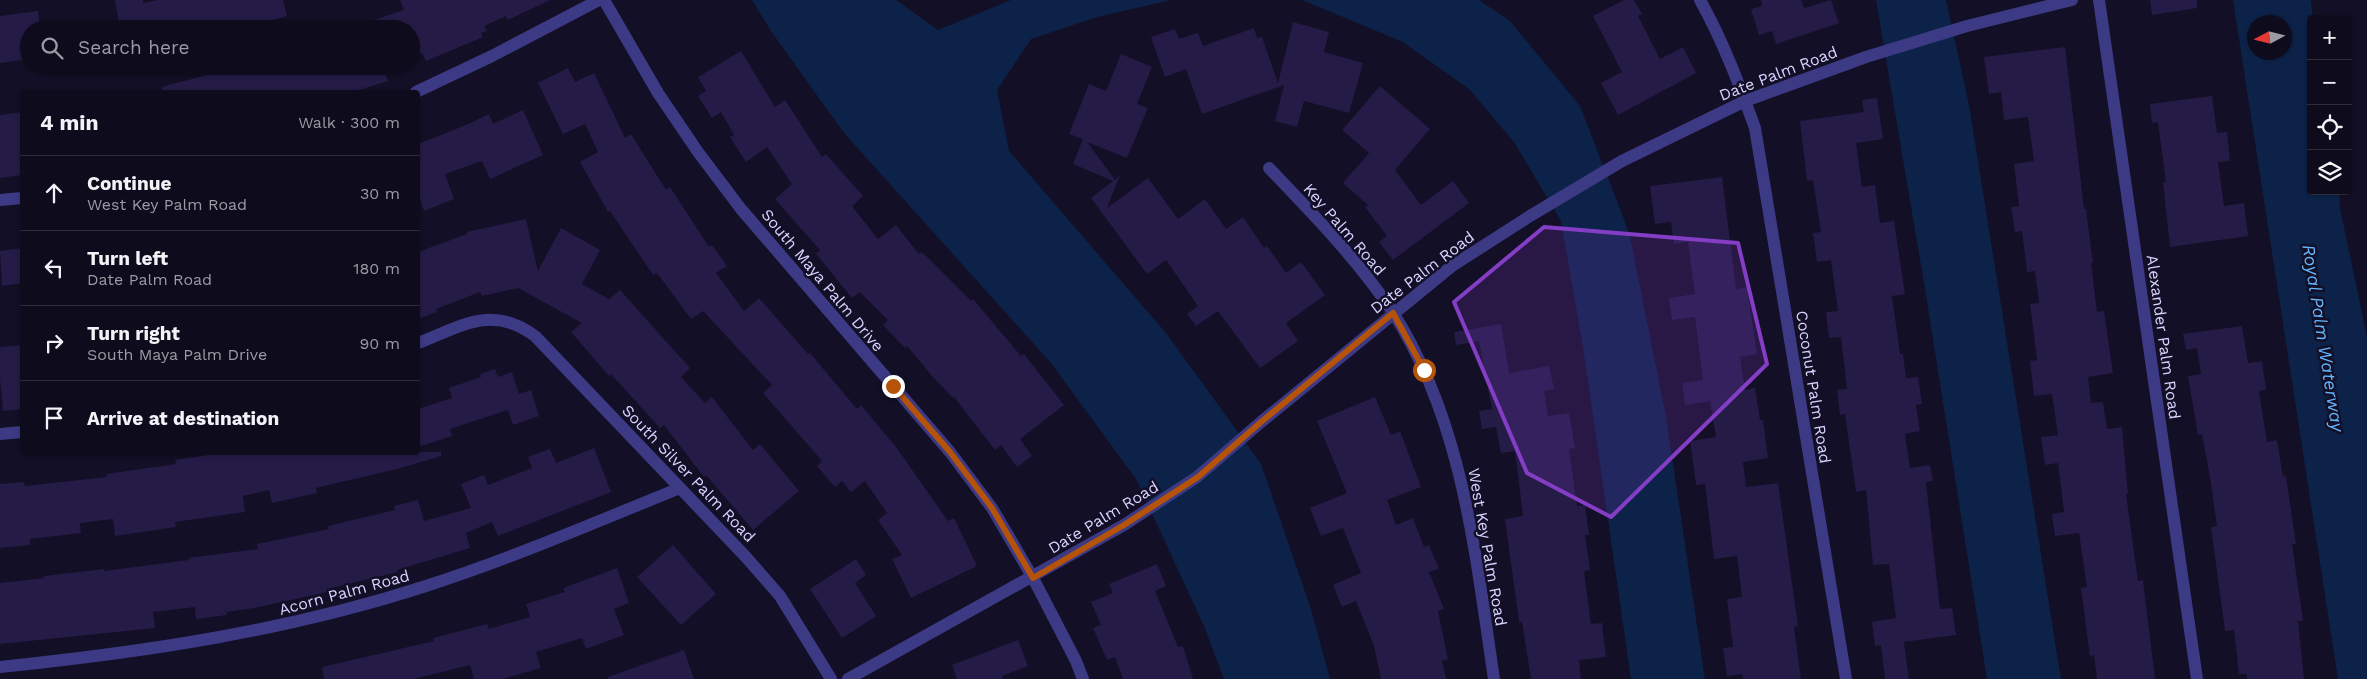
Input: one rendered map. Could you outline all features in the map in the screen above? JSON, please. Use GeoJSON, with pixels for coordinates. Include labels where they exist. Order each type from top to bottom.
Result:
{"type":"FeatureCollection","features":[{"type":"Feature","properties":{"kind":"street"},"geometry":{"type":"LineString","coordinates":[[420,90],[492,56],[599,0]]}},
{"type":"Feature","properties":{"kind":"street","name":"South Maya Palm Drive"},"geometry":{"type":"LineString","coordinates":[[604,0],[658,93],[698,152],[741,209],[950,452],[992,508],[1033,578],[1076,660],[1083,679]]}},
{"type":"Feature","properties":{"kind":"street","name":"Coconut Palm Road"},"geometry":{"type":"LineString","coordinates":[[1700,0],[1715,26],[1755,128],[1846,679]]}},
{"type":"Feature","properties":{"kind":"street","name":"Date Palm Road"},"geometry":{"type":"LineString","coordinates":[[848,679],[1033,578],[1124,525],[1198,477],[1261,422],[1452,266],[1530,216],[1622,161],[1745,101],[1866,57],[1968,26],[2072,0]]}},
{"type":"Feature","properties":{"kind":"street","name":"Alexander Palm Road"},"geometry":{"type":"LineString","coordinates":[[2099,0],[2197,679]]}},
{"type":"Feature","properties":{"kind":"street","name":"Key Palm Road"},"geometry":{"type":"LineString","coordinates":[[1269,168],[1330,231],[1393,313]]}},
{"type":"Feature","properties":{"kind":"street"},"geometry":{"type":"LineString","coordinates":[[0,200],[20,198]]}},
{"type":"Feature","properties":{"kind":"street","name":"West Key Palm Road"},"geometry":{"type":"LineString","coordinates":[[1393,313],[1424,370],[1456,457],[1468,512],[1494,679]]}},
{"type":"Feature","properties":{"kind":"street","name":"South Silver Palm Road"},"geometry":{"type":"LineString","coordinates":[[420,342],[483,319],[496,319],[520,325],[535,336],[745,556],[780,596],[830,679]]}},
{"type":"Feature","properties":{"kind":"street"},"geometry":{"type":"LineString","coordinates":[[0,434],[20,432]]}},
{"type":"Feature","properties":{"kind":"street","name":"Acorn Palm Road"},"geometry":{"type":"LineString","coordinates":[[0,667],[98,657],[181,645],[264,629],[345,610],[426,586],[505,559],[680,488]]}},
{"type":"Feature","properties":{"kind":"highlighted area"},"geometry":{"type":"Polygon","coordinates":[[[1544,227],[1738,243],[1767,364],[1611,517],[1527,473],[1454,302],[1544,227]]]}},
{"type":"Feature","properties":{"kind":"water"},"geometry":{"type":"Polygon","coordinates":[[[752,0],[896,0],[938,30],[1011,0],[1171,0],[1097,17],[1031,39],[997,90],[1009,151],[1166,333],[1261,464],[1311,609],[1330,679],[1224,679],[1204,626],[1136,479],[1051,363],[844,133],[771,31],[752,0]]]}},
{"type":"Feature","properties":{"kind":"water"},"geometry":{"type":"Polygon","coordinates":[[[1302,0],[1479,0],[1510,21],[1580,106],[1629,232],[1666,417],[1705,679],[1631,679],[1583,347],[1561,221],[1514,142],[1469,89],[1403,42],[1302,0]]]}},
{"type":"Feature","properties":{"kind":"water"},"geometry":{"type":"Polygon","coordinates":[[[1876,0],[1946,0],[1969,105],[2061,679],[1987,679],[1925,289],[1876,0]]]}},
{"type":"Feature","properties":{"kind":"water","name":"Royal Palm Waterway"},"geometry":{"type":"Polygon","coordinates":[[[2233,0],[2311,0],[2313,15],[2307,15],[2307,195],[2339,195],[2340,208],[2367,337],[2367,679],[2338,679],[2233,0]]]}},
{"type":"Feature","properties":{"kind":"building"},"geometry":{"type":"Polygon","coordinates":[[[115,0],[143,0],[143,3],[158,0],[283,0],[287,16],[273,20],[118,20],[115,0]]]}},
{"type":"Feature","properties":{"kind":"building"},"geometry":{"type":"Polygon","coordinates":[[[400,0],[550,0],[508,20],[506,16],[484,26],[487,31],[481,33],[483,37],[426,61],[422,53],[420,54],[420,20],[374,20],[404,10],[400,0]]]}},
{"type":"Feature","properties":{"kind":"building"},"geometry":{"type":"Polygon","coordinates":[[[1624,0],[1634,0],[1642,14],[1638,16],[1660,59],[1683,47],[1696,73],[1618,115],[1601,83],[1622,72],[1593,16],[1624,0]]]}},
{"type":"Feature","properties":{"kind":"building"},"geometry":{"type":"Polygon","coordinates":[[[1761,0],[1801,0],[1804,8],[1831,0],[1839,23],[1776,44],[1772,31],[1759,35],[1751,9],[1762,6],[1761,0]]]}},
{"type":"Feature","properties":{"kind":"building"},"geometry":{"type":"Polygon","coordinates":[[[2150,0],[2197,0],[2197,8],[2152,15],[2150,0]]]}},
{"type":"Feature","properties":{"kind":"building"},"geometry":{"type":"Polygon","coordinates":[[[38,11],[39,20],[20,20],[20,60],[0,63],[0,16],[38,11]]]}},
{"type":"Feature","properties":{"kind":"building"},"geometry":{"type":"Polygon","coordinates":[[[1293,22],[1329,32],[1324,52],[1363,63],[1349,113],[1304,101],[1297,127],[1275,121],[1284,85],[1202,114],[1186,69],[1165,77],[1151,37],[1175,29],[1179,39],[1198,33],[1203,46],[1254,28],[1257,38],[1262,37],[1278,83],[1293,22]]]}},
{"type":"Feature","properties":{"kind":"building"},"geometry":{"type":"Polygon","coordinates":[[[2065,47],[2084,209],[2086,209],[2093,263],[2091,263],[2097,312],[2104,311],[2113,373],[2088,377],[2091,403],[2103,402],[2107,429],[2122,427],[2128,494],[2126,494],[2138,581],[2143,580],[2155,679],[2097,679],[2094,655],[2090,656],[2081,588],[2087,587],[2079,533],[2055,536],[2052,514],[2064,512],[2058,463],[2045,465],[2041,437],[2058,435],[2052,394],[2034,396],[2030,361],[2037,360],[2030,304],[2039,303],[2035,271],[2027,272],[2022,231],[2015,232],[2011,207],[2019,206],[2014,164],[2034,161],[2028,117],[2004,120],[2001,92],[1989,94],[1984,57],[2065,47]]]}},
{"type":"Feature","properties":{"kind":"building"},"geometry":{"type":"Polygon","coordinates":[[[741,51],[775,107],[785,100],[822,157],[826,154],[863,196],[852,206],[878,239],[896,225],[919,254],[922,252],[971,301],[973,299],[1021,356],[1024,354],[1064,405],[1020,439],[1032,456],[1017,467],[1001,445],[995,450],[954,397],[932,376],[907,346],[905,348],[883,325],[888,320],[860,292],[852,298],[816,254],[820,250],[775,199],[792,184],[767,147],[746,162],[730,137],[734,135],[721,112],[712,118],[698,96],[706,91],[698,77],[741,51]]]}},
{"type":"Feature","properties":{"kind":"building"},"geometry":{"type":"Polygon","coordinates":[[[1121,54],[1152,67],[1137,104],[1148,108],[1127,158],[1087,142],[1115,180],[1120,175],[1107,208],[1148,178],[1178,219],[1205,199],[1226,229],[1243,217],[1264,248],[1267,246],[1286,273],[1301,262],[1325,295],[1286,323],[1298,341],[1260,368],[1218,311],[1196,326],[1187,314],[1198,306],[1166,260],[1147,274],[1091,198],[1113,181],[1073,164],[1083,139],[1069,134],[1089,84],[1106,91],[1121,54]]]}},
{"type":"Feature","properties":{"kind":"building"},"geometry":{"type":"Polygon","coordinates":[[[568,68],[575,82],[594,73],[625,138],[631,134],[666,190],[670,187],[709,247],[712,245],[727,266],[716,273],[744,311],[759,298],[808,354],[810,353],[857,409],[861,405],[896,447],[948,521],[954,518],[977,566],[911,598],[892,559],[902,555],[878,520],[887,513],[865,481],[851,492],[842,481],[835,487],[817,466],[822,461],[763,393],[772,385],[703,311],[691,319],[657,273],[653,275],[610,211],[608,212],[580,162],[598,152],[585,124],[563,134],[538,83],[568,68]]]}},
{"type":"Feature","properties":{"kind":"building"},"geometry":{"type":"Polygon","coordinates":[[[207,75],[386,75],[388,81],[359,90],[162,90],[162,87],[207,75]]]}},
{"type":"Feature","properties":{"kind":"building"},"geometry":{"type":"Polygon","coordinates":[[[1380,86],[1430,129],[1395,170],[1421,205],[1453,181],[1469,203],[1393,260],[1379,242],[1387,236],[1365,207],[1368,205],[1343,183],[1369,153],[1342,130],[1380,86]]]}},
{"type":"Feature","properties":{"kind":"building"},"geometry":{"type":"Polygon","coordinates":[[[2212,96],[2217,133],[2227,132],[2230,161],[2218,162],[2224,206],[2244,203],[2248,236],[2170,247],[2163,182],[2166,182],[2158,122],[2152,123],[2150,104],[2212,96]]]}},
{"type":"Feature","properties":{"kind":"building"},"geometry":{"type":"Polygon","coordinates":[[[1877,98],[1883,139],[1856,143],[1862,187],[1875,185],[1880,223],[1894,221],[1905,294],[1892,296],[1900,354],[1903,354],[1906,378],[1918,377],[1922,404],[1916,405],[1920,431],[1905,434],[1910,468],[1930,465],[1933,481],[1926,482],[1940,609],[1952,608],[1956,635],[1904,642],[1909,679],[1885,679],[1881,645],[1875,646],[1872,622],[1896,618],[1889,564],[1873,565],[1866,490],[1856,492],[1845,414],[1840,415],[1837,390],[1847,389],[1841,337],[1829,338],[1826,312],[1838,311],[1831,260],[1817,262],[1813,233],[1821,232],[1813,180],[1807,181],[1800,121],[1864,112],[1862,100],[1877,98]]]}},
{"type":"Feature","properties":{"kind":"building"},"geometry":{"type":"Polygon","coordinates":[[[523,110],[543,155],[490,179],[482,161],[445,174],[454,199],[424,211],[420,199],[420,143],[489,114],[493,124],[523,110]]]}},
{"type":"Feature","properties":{"kind":"building"},"geometry":{"type":"Polygon","coordinates":[[[20,112],[20,175],[0,178],[0,115],[20,112]]]}},
{"type":"Feature","properties":{"kind":"building"},"geometry":{"type":"Polygon","coordinates":[[[1722,177],[1736,289],[1747,287],[1757,354],[1740,357],[1745,390],[1755,388],[1760,420],[1763,420],[1768,458],[1743,462],[1746,487],[1778,483],[1798,626],[1794,627],[1801,679],[1743,679],[1742,674],[1727,676],[1723,648],[1733,647],[1727,599],[1742,597],[1737,556],[1714,559],[1705,484],[1696,485],[1690,441],[1716,437],[1710,401],[1685,405],[1682,383],[1703,380],[1695,317],[1672,320],[1669,298],[1695,294],[1688,242],[1674,244],[1671,222],[1655,224],[1650,186],[1722,177]]]}},
{"type":"Feature","properties":{"kind":"building"},"geometry":{"type":"Polygon","coordinates":[[[526,219],[538,271],[561,228],[600,250],[582,284],[609,299],[620,290],[690,368],[681,377],[705,403],[712,397],[753,450],[760,444],[799,491],[753,530],[706,475],[704,477],[664,425],[660,428],[611,374],[609,376],[571,332],[582,323],[518,288],[482,296],[480,292],[436,309],[437,312],[420,318],[420,251],[467,234],[467,232],[526,219]]]}},
{"type":"Feature","properties":{"kind":"building"},"geometry":{"type":"Polygon","coordinates":[[[20,248],[20,283],[2,286],[0,251],[20,248]]]}},
{"type":"Feature","properties":{"kind":"building"},"geometry":{"type":"Polygon","coordinates":[[[1501,324],[1509,373],[1549,366],[1554,389],[1544,391],[1548,416],[1569,413],[1575,448],[1569,449],[1577,506],[1585,505],[1589,535],[1585,535],[1590,570],[1584,571],[1591,624],[1602,623],[1606,657],[1579,660],[1581,679],[1531,679],[1522,622],[1519,622],[1505,519],[1523,516],[1515,451],[1501,453],[1496,427],[1482,429],[1479,411],[1492,409],[1479,341],[1456,345],[1454,332],[1501,324]]]}},
{"type":"Feature","properties":{"kind":"building"},"geometry":{"type":"Polygon","coordinates":[[[2242,326],[2248,363],[2262,361],[2266,390],[2259,391],[2267,442],[2277,440],[2283,477],[2286,476],[2296,544],[2292,544],[2303,621],[2298,621],[2304,679],[2247,679],[2247,674],[2239,674],[2234,630],[2225,631],[2211,527],[2217,526],[2210,477],[2202,434],[2198,435],[2188,376],[2201,374],[2197,348],[2186,350],[2183,334],[2242,326]]]}},
{"type":"Feature","properties":{"kind":"building"},"geometry":{"type":"Polygon","coordinates":[[[20,345],[20,409],[3,411],[0,347],[20,345]]]}},
{"type":"Feature","properties":{"kind":"building"},"geometry":{"type":"Polygon","coordinates":[[[495,369],[498,377],[512,372],[519,394],[531,390],[539,416],[513,425],[508,410],[450,429],[452,436],[420,446],[420,408],[452,398],[449,388],[481,377],[480,374],[495,369]]]}},
{"type":"Feature","properties":{"kind":"building"},"geometry":{"type":"Polygon","coordinates":[[[1375,397],[1391,435],[1400,431],[1421,487],[1387,500],[1396,525],[1413,518],[1424,547],[1429,545],[1439,569],[1429,572],[1444,609],[1438,611],[1448,659],[1442,661],[1446,679],[1381,679],[1374,646],[1356,601],[1342,607],[1333,585],[1361,573],[1343,528],[1321,536],[1310,508],[1347,493],[1317,421],[1375,397]]]}},
{"type":"Feature","properties":{"kind":"building"},"geometry":{"type":"Polygon","coordinates":[[[594,448],[611,492],[498,536],[492,522],[466,533],[470,548],[397,570],[398,572],[327,589],[328,592],[226,612],[227,615],[196,619],[195,607],[153,612],[155,628],[0,644],[0,583],[44,578],[44,576],[104,569],[104,571],[189,560],[188,558],[258,549],[257,544],[329,529],[328,526],[395,510],[394,506],[418,500],[424,521],[471,508],[461,484],[484,475],[488,485],[532,468],[528,457],[550,449],[556,463],[594,448]]]}},
{"type":"Feature","properties":{"kind":"building"},"geometry":{"type":"Polygon","coordinates":[[[420,452],[441,452],[441,456],[401,468],[316,488],[317,493],[272,503],[269,490],[243,496],[245,512],[175,522],[176,527],[115,536],[113,519],[80,523],[81,533],[30,539],[30,545],[0,548],[0,484],[24,482],[25,486],[107,477],[106,474],[176,464],[175,460],[209,455],[420,455],[420,452]]]}},
{"type":"Feature","properties":{"kind":"building"},"geometry":{"type":"Polygon","coordinates":[[[673,545],[716,594],[681,625],[637,577],[673,545]]]}},
{"type":"Feature","properties":{"kind":"building"},"geometry":{"type":"Polygon","coordinates":[[[856,559],[866,575],[855,583],[876,616],[842,638],[810,589],[856,559]]]}},
{"type":"Feature","properties":{"kind":"building"},"geometry":{"type":"Polygon","coordinates":[[[1157,564],[1166,586],[1155,591],[1178,647],[1183,646],[1193,679],[1123,679],[1115,657],[1107,660],[1093,628],[1101,625],[1091,602],[1113,593],[1109,584],[1157,564]]]}},
{"type":"Feature","properties":{"kind":"building"},"geometry":{"type":"Polygon","coordinates":[[[617,568],[629,603],[614,609],[624,635],[586,649],[582,638],[536,652],[541,668],[503,679],[474,679],[470,665],[414,679],[324,679],[322,667],[434,641],[433,638],[487,624],[489,629],[530,617],[526,604],[565,592],[563,588],[617,568]]]}},
{"type":"Feature","properties":{"kind":"building"},"geometry":{"type":"Polygon","coordinates":[[[1018,640],[1028,666],[1002,676],[1003,679],[957,679],[952,665],[1018,640]]]}},
{"type":"Feature","properties":{"kind":"building"},"geometry":{"type":"Polygon","coordinates":[[[684,650],[694,679],[608,679],[608,677],[684,650]]]}},
{"type":"Feature","properties":{"kind":"route"},"geometry":{"type":"LineString","coordinates":[[893,386],[950,452],[992,508],[1033,578],[1124,525],[1198,477],[1261,422],[1393,313],[1424,370]]}}]}
